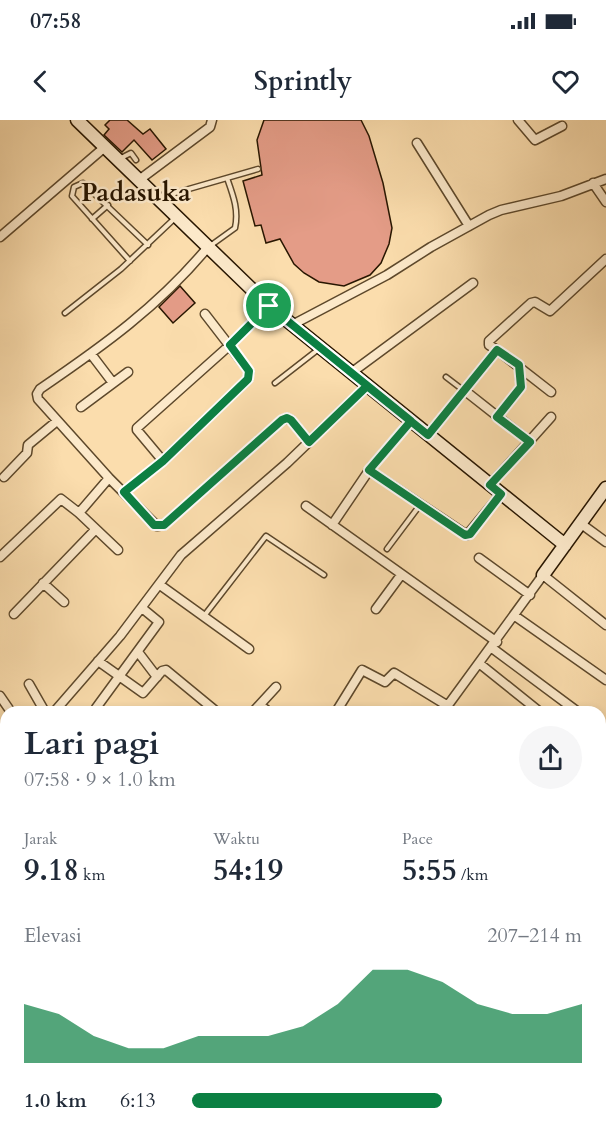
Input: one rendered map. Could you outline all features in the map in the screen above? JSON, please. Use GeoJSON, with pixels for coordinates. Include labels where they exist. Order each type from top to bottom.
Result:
{"type":"FeatureCollection","features":[{"type":"Feature","properties":{"kind":"main road"},"geometry":{"type":"LineString","coordinates":[[77,120],[292,326],[565,544]]}},
{"type":"Feature","properties":{"kind":"main road"},"geometry":{"type":"LineString","coordinates":[[543,575],[606,489]]}},
{"type":"Feature","properties":{"kind":"street"},"geometry":{"type":"LineString","coordinates":[[139,180],[210,127],[212,120]]}},
{"type":"Feature","properties":{"kind":"street"},"geometry":{"type":"LineString","coordinates":[[518,120],[534,140],[562,126]]}},
{"type":"Feature","properties":{"kind":"street"},"geometry":{"type":"LineString","coordinates":[[417,143],[469,226]]}},
{"type":"Feature","properties":{"kind":"street"},"geometry":{"type":"LineString","coordinates":[[0,237],[106,146]]}},
{"type":"Feature","properties":{"kind":"street"},"geometry":{"type":"LineString","coordinates":[[292,326],[501,210],[561,196],[606,179]]}},
{"type":"Feature","properties":{"kind":"street"},"geometry":{"type":"LineString","coordinates":[[593,183],[606,202]]}},
{"type":"Feature","properties":{"kind":"street"},"geometry":{"type":"LineString","coordinates":[[208,247],[172,288],[141,316],[38,392],[38,399],[153,524],[160,526],[282,420],[287,418],[291,420],[309,442]]}},
{"type":"Feature","properties":{"kind":"street"},"geometry":{"type":"LineString","coordinates":[[551,392],[489,342],[531,303],[535,302],[550,311],[606,259]]}},
{"type":"Feature","properties":{"kind":"street"},"geometry":{"type":"LineString","coordinates":[[351,373],[473,283]]}},
{"type":"Feature","properties":{"kind":"street"},"geometry":{"type":"LineString","coordinates":[[163,461],[136,430],[137,428],[230,345],[269,306]]}},
{"type":"Feature","properties":{"kind":"street"},"geometry":{"type":"LineString","coordinates":[[124,492],[163,461],[248,379],[249,371],[205,314]]}},
{"type":"Feature","properties":{"kind":"street"},"geometry":{"type":"LineString","coordinates":[[428,435],[497,350]]}},
{"type":"Feature","properties":{"kind":"street"},"geometry":{"type":"LineString","coordinates":[[91,354],[113,383]]}},
{"type":"Feature","properties":{"kind":"street"},"geometry":{"type":"LineString","coordinates":[[497,417],[521,387],[519,365]]}},
{"type":"Feature","properties":{"kind":"street"},"geometry":{"type":"LineString","coordinates":[[81,407],[128,372]]}},
{"type":"Feature","properties":{"kind":"street"},"geometry":{"type":"LineString","coordinates":[[59,706],[99,662],[181,555],[309,442],[367,386]]}},
{"type":"Feature","properties":{"kind":"street"},"geometry":{"type":"LineString","coordinates":[[464,390],[530,442]]}},
{"type":"Feature","properties":{"kind":"street"},"geometry":{"type":"LineString","coordinates":[[490,485],[551,417]]}},
{"type":"Feature","properties":{"kind":"street"},"geometry":{"type":"LineString","coordinates":[[4,477],[27,453],[28,445],[57,421]]}},
{"type":"Feature","properties":{"kind":"street"},"geometry":{"type":"LineString","coordinates":[[332,525],[369,470],[411,421]]}},
{"type":"Feature","properties":{"kind":"street"},"geometry":{"type":"LineString","coordinates":[[369,470],[467,535],[501,494]]}},
{"type":"Feature","properties":{"kind":"street"},"geometry":{"type":"LineString","coordinates":[[79,513],[109,478]]}},
{"type":"Feature","properties":{"kind":"street"},"geometry":{"type":"LineString","coordinates":[[0,557],[59,500],[79,513],[94,530],[118,550]]}},
{"type":"Feature","properties":{"kind":"street"},"geometry":{"type":"LineString","coordinates":[[306,506],[494,645],[570,706]]}},
{"type":"Feature","properties":{"kind":"street"},"geometry":{"type":"LineString","coordinates":[[580,523],[606,542]]}},
{"type":"Feature","properties":{"kind":"street"},"geometry":{"type":"LineString","coordinates":[[14,614],[94,530]]}},
{"type":"Feature","properties":{"kind":"street"},"geometry":{"type":"LineString","coordinates":[[479,558],[530,594]]}},
{"type":"Feature","properties":{"kind":"street"},"geometry":{"type":"LineString","coordinates":[[376,609],[400,575]]}},
{"type":"Feature","properties":{"kind":"street"},"geometry":{"type":"LineString","coordinates":[[447,706],[543,575],[606,625]]}},
{"type":"Feature","properties":{"kind":"street"},"geometry":{"type":"LineString","coordinates":[[43,584],[64,602]]}},
{"type":"Feature","properties":{"kind":"street"},"geometry":{"type":"LineString","coordinates":[[160,585],[249,649]]}},
{"type":"Feature","properties":{"kind":"street"},"geometry":{"type":"LineString","coordinates":[[97,706],[159,622],[142,608]]}},
{"type":"Feature","properties":{"kind":"street"},"geometry":{"type":"LineString","coordinates":[[515,616],[606,680]]}},
{"type":"Feature","properties":{"kind":"street"},"geometry":{"type":"LineString","coordinates":[[138,652],[158,677]]}},
{"type":"Feature","properties":{"kind":"street"},"geometry":{"type":"LineString","coordinates":[[99,662],[144,693],[166,670],[209,706]]}},
{"type":"Feature","properties":{"kind":"street"},"geometry":{"type":"LineString","coordinates":[[480,664],[532,706]]}},
{"type":"Feature","properties":{"kind":"street"},"geometry":{"type":"LineString","coordinates":[[340,706],[362,670],[385,682],[394,673],[441,706]]}},
{"type":"Feature","properties":{"kind":"street"},"geometry":{"type":"LineString","coordinates":[[29,684],[42,706]]}},
{"type":"Feature","properties":{"kind":"street"},"geometry":{"type":"LineString","coordinates":[[261,706],[276,687]]}},
{"type":"Feature","properties":{"kind":"lane"},"geometry":{"type":"LineString","coordinates":[[119,159],[129,153],[136,160]]}},
{"type":"Feature","properties":{"kind":"lane"},"geometry":{"type":"LineString","coordinates":[[157,198],[258,169]]}},
{"type":"Feature","properties":{"kind":"lane"},"geometry":{"type":"LineString","coordinates":[[208,247],[235,228],[238,218],[236,203],[227,178]]}},
{"type":"Feature","properties":{"kind":"lane"},"geometry":{"type":"LineString","coordinates":[[130,261],[72,196],[74,187],[83,183],[148,244]]}},
{"type":"Feature","properties":{"kind":"lane"},"geometry":{"type":"LineString","coordinates":[[92,219],[108,205]]}},
{"type":"Feature","properties":{"kind":"lane"},"geometry":{"type":"LineString","coordinates":[[65,313],[130,261],[176,216]]}},
{"type":"Feature","properties":{"kind":"lane"},"geometry":{"type":"LineString","coordinates":[[275,383],[320,348]]}},
{"type":"Feature","properties":{"kind":"lane"},"geometry":{"type":"LineString","coordinates":[[446,377],[464,390]]}},
{"type":"Feature","properties":{"kind":"lane"},"geometry":{"type":"LineString","coordinates":[[387,549],[420,504]]}},
{"type":"Feature","properties":{"kind":"lane"},"geometry":{"type":"LineString","coordinates":[[203,617],[266,536],[324,574]]}},
{"type":"Feature","properties":{"kind":"building"},"geometry":{"type":"Polygon","coordinates":[[[110,120],[127,120],[143,134],[150,129],[166,149],[152,160],[134,140],[122,152],[104,135],[109,129],[105,125],[110,120]]]}},
{"type":"Feature","properties":{"kind":"building"},"geometry":{"type":"Polygon","coordinates":[[[264,120],[361,120],[369,136],[383,183],[392,228],[389,244],[381,263],[370,275],[344,286],[319,282],[294,264],[280,239],[266,243],[261,225],[255,226],[243,181],[262,175],[257,140],[264,120]]]}},
{"type":"Feature","properties":{"kind":"building"},"geometry":{"type":"Polygon","coordinates":[[[180,286],[195,303],[173,323],[159,307],[180,286]]]}},
{"type":"Feature","properties":{"kind":"district","name":"Padasuka"},"geometry":{"type":"Point","coordinates":[136,192]}},
{"type":"Feature","properties":{"kind":"route"},"geometry":{"type":"LineString","coordinates":[[269,306],[230,345],[249,371],[248,379],[163,461],[124,492],[154,525],[164,525],[282,420],[287,418],[291,420],[309,442],[367,386],[411,421],[428,435],[497,350],[519,365],[522,382],[518,392],[497,417],[530,442],[490,485],[501,494],[470,534],[465,535],[369,470],[411,421],[269,306]]}}]}
